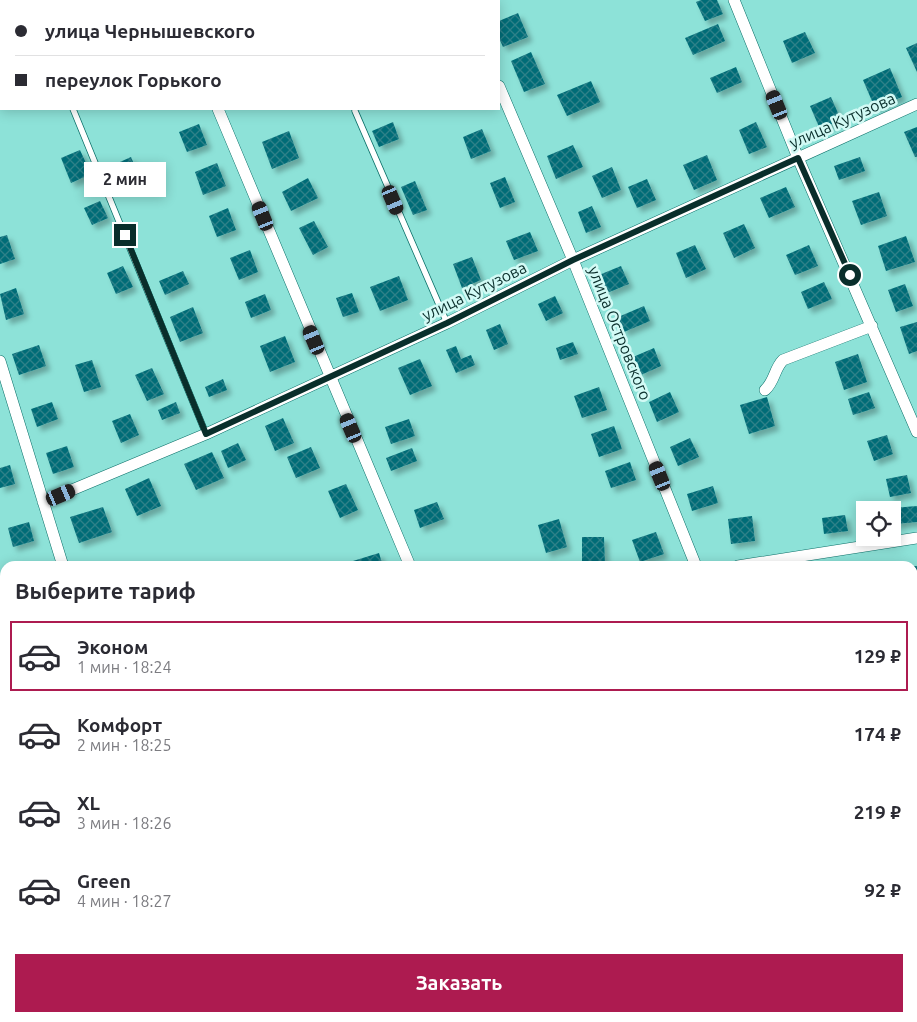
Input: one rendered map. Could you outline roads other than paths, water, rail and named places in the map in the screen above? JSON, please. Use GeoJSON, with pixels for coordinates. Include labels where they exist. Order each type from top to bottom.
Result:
{"type":"FeatureCollection","features":[{"type":"Feature","properties":{"kind":"street"},"geometry":{"type":"LineString","coordinates":[[734,0],[798,158],[917,432]]}},
{"type":"Feature","properties":{"kind":"street","name":"улица Островского"},"geometry":{"type":"LineString","coordinates":[[500,88],[573,260],[694,561]]}},
{"type":"Feature","properties":{"kind":"street","name":"улица Кутузова"},"geometry":{"type":"LineString","coordinates":[[43,502],[206,434],[447,323],[573,260],[917,104]]}},
{"type":"Feature","properties":{"kind":"street"},"geometry":{"type":"LineString","coordinates":[[218,110],[408,561]]}},
{"type":"Feature","properties":{"kind":"street"},"geometry":{"type":"LineString","coordinates":[[765,390],[770,386],[775,371],[783,360],[872,326]]}},
{"type":"Feature","properties":{"kind":"street"},"geometry":{"type":"LineString","coordinates":[[0,361],[61,561]]}},
{"type":"Feature","properties":{"kind":"street"},"geometry":{"type":"LineString","coordinates":[[770,561],[917,538]]}},
{"type":"Feature","properties":{"kind":"lane"},"geometry":{"type":"LineString","coordinates":[[73,110],[206,434]]}},
{"type":"Feature","properties":{"kind":"lane"},"geometry":{"type":"LineString","coordinates":[[355,111],[447,323]]}}]}
